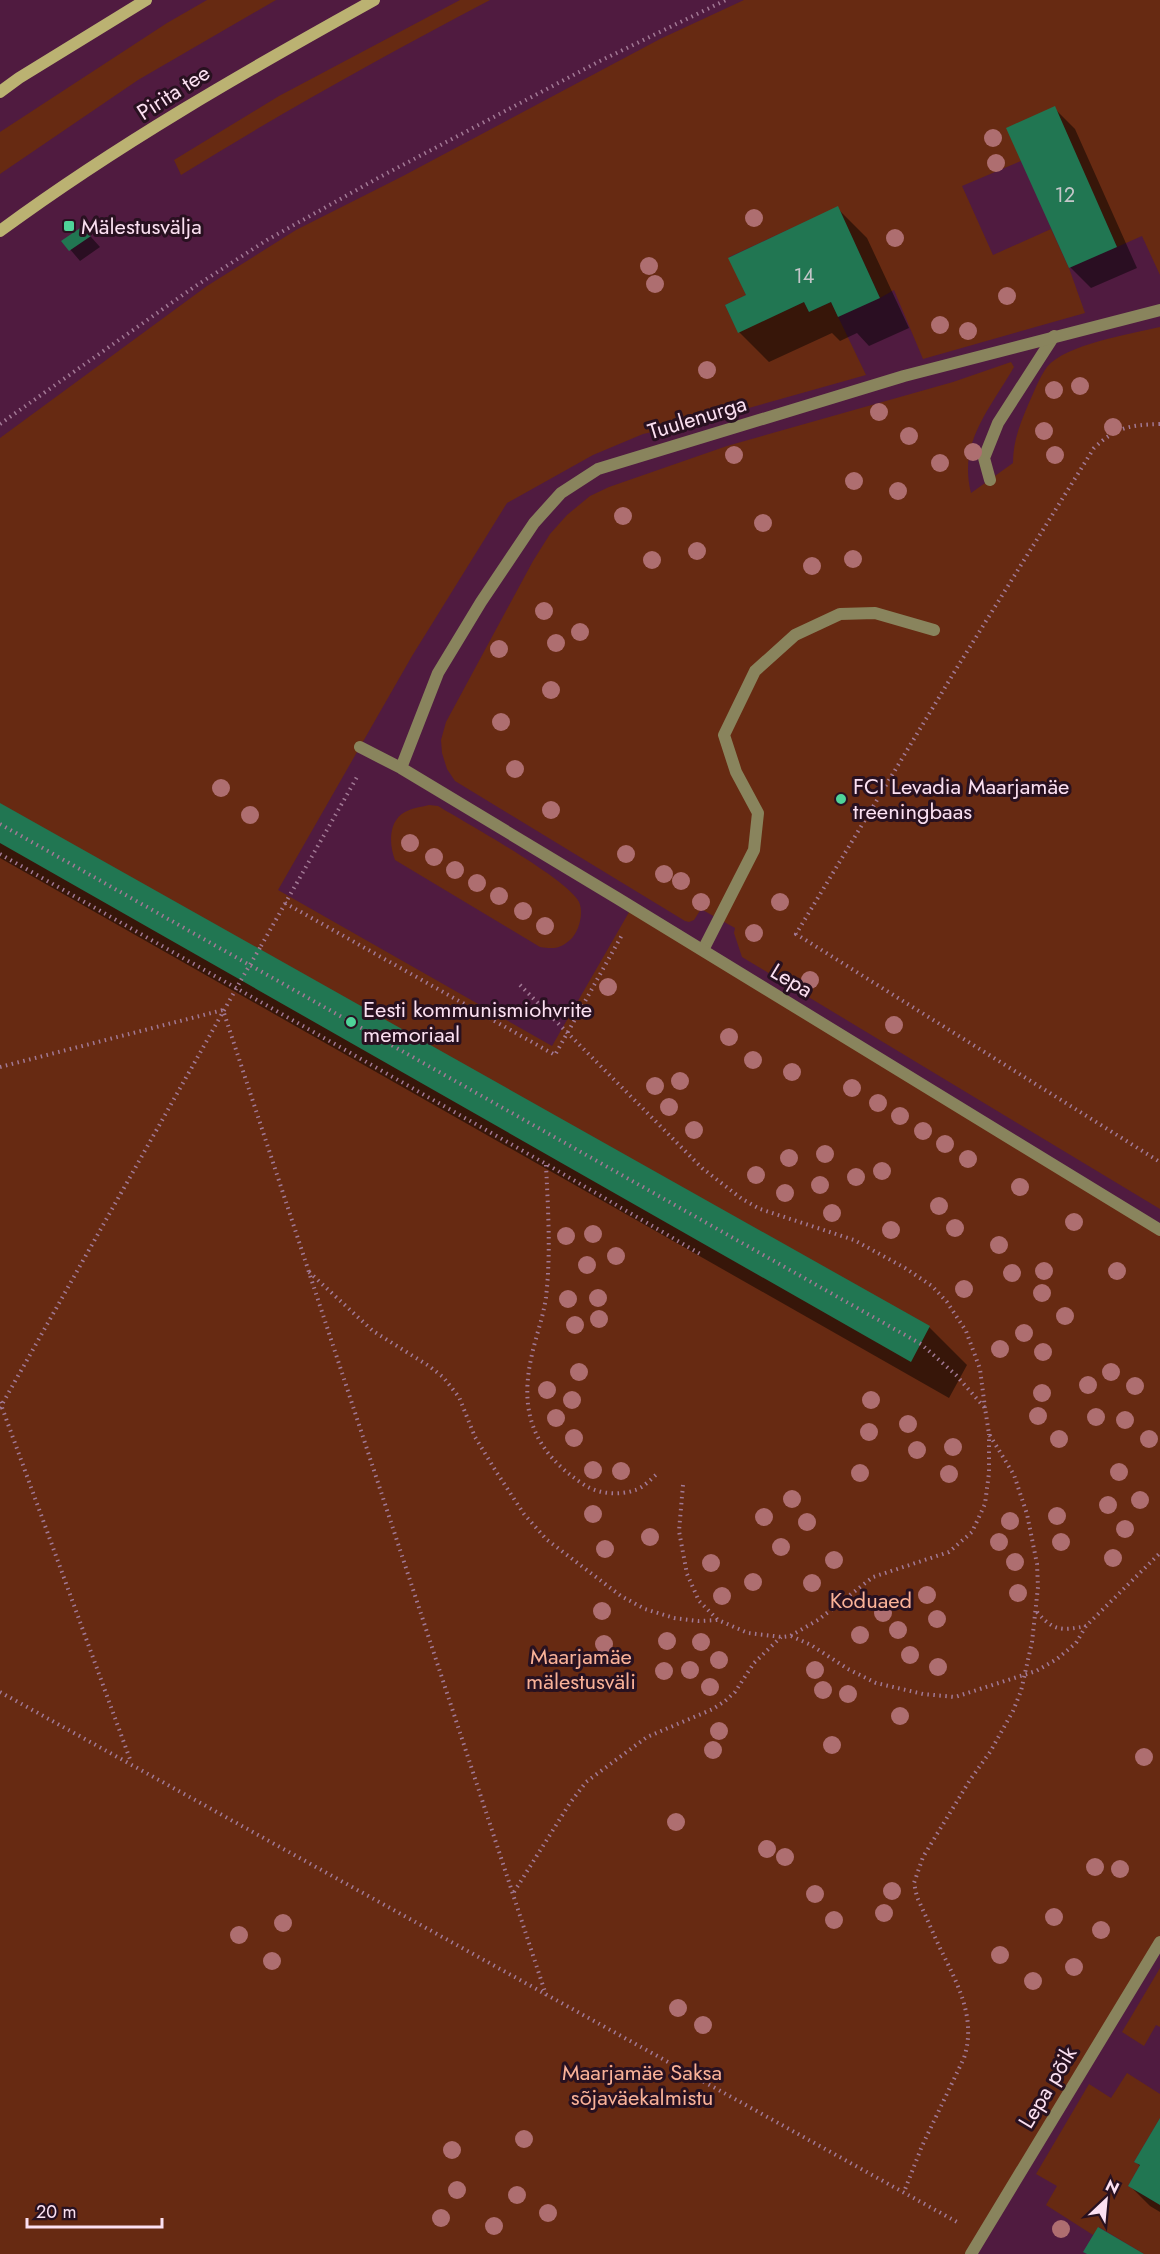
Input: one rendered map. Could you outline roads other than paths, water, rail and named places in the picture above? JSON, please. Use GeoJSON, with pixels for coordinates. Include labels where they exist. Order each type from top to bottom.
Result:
{"type":"FeatureCollection","features":[{"type":"Feature","properties":{"kind":"main road"},"geometry":{"type":"LineString","coordinates":[[0,92],[146,0]]}},
{"type":"Feature","properties":{"kind":"main road","name":"Pirita tee"},"geometry":{"type":"LineString","coordinates":[[0,231],[40,201],[239,75],[374,0]]}},
{"type":"Feature","properties":{"kind":"street","name":"Tuulenurga"},"geometry":{"type":"LineString","coordinates":[[401,768],[438,673],[534,523],[561,493],[598,470],[904,376],[1160,310]]}},
{"type":"Feature","properties":{"kind":"street"},"geometry":{"type":"LineString","coordinates":[[990,480],[984,458],[998,423],[1054,336]]}},
{"type":"Feature","properties":{"kind":"street"},"geometry":{"type":"LineString","coordinates":[[703,950],[754,850],[758,813],[736,772],[724,735],[755,671],[795,635],[840,614],[875,613],[934,630]]}},
{"type":"Feature","properties":{"kind":"street","name":"Lepa"},"geometry":{"type":"LineString","coordinates":[[365,750],[401,768],[637,910],[1160,1230]]}},
{"type":"Feature","properties":{"kind":"street","name":"Lepa põik"},"geometry":{"type":"LineString","coordinates":[[971,2254],[1160,1942]]}},
{"type":"Feature","properties":{"kind":"place","name":"Mälestusvälja"},"geometry":{"type":"Point","coordinates":[69,226]}},
{"type":"Feature","properties":{"kind":"place","name":"FCI Levadia Maarjamäe treeningbaas"},"geometry":{"type":"Point","coordinates":[841,799]}},
{"type":"Feature","properties":{"kind":"place","name":"Eesti kommunismiohvrite memoriaal"},"geometry":{"type":"Point","coordinates":[351,1022]}},
{"type":"Feature","properties":{"kind":"park label","name":"Koduaed"},"geometry":{"type":"Point","coordinates":[871,1600]}},
{"type":"Feature","properties":{"kind":"park label","name":"Maarjamäe mälestusväli"},"geometry":{"type":"Point","coordinates":[581,1668]}},
{"type":"Feature","properties":{"kind":"park label","name":"Maarjamäe Saksa sõjaväekalmistu"},"geometry":{"type":"Point","coordinates":[642,2084]}}]}
